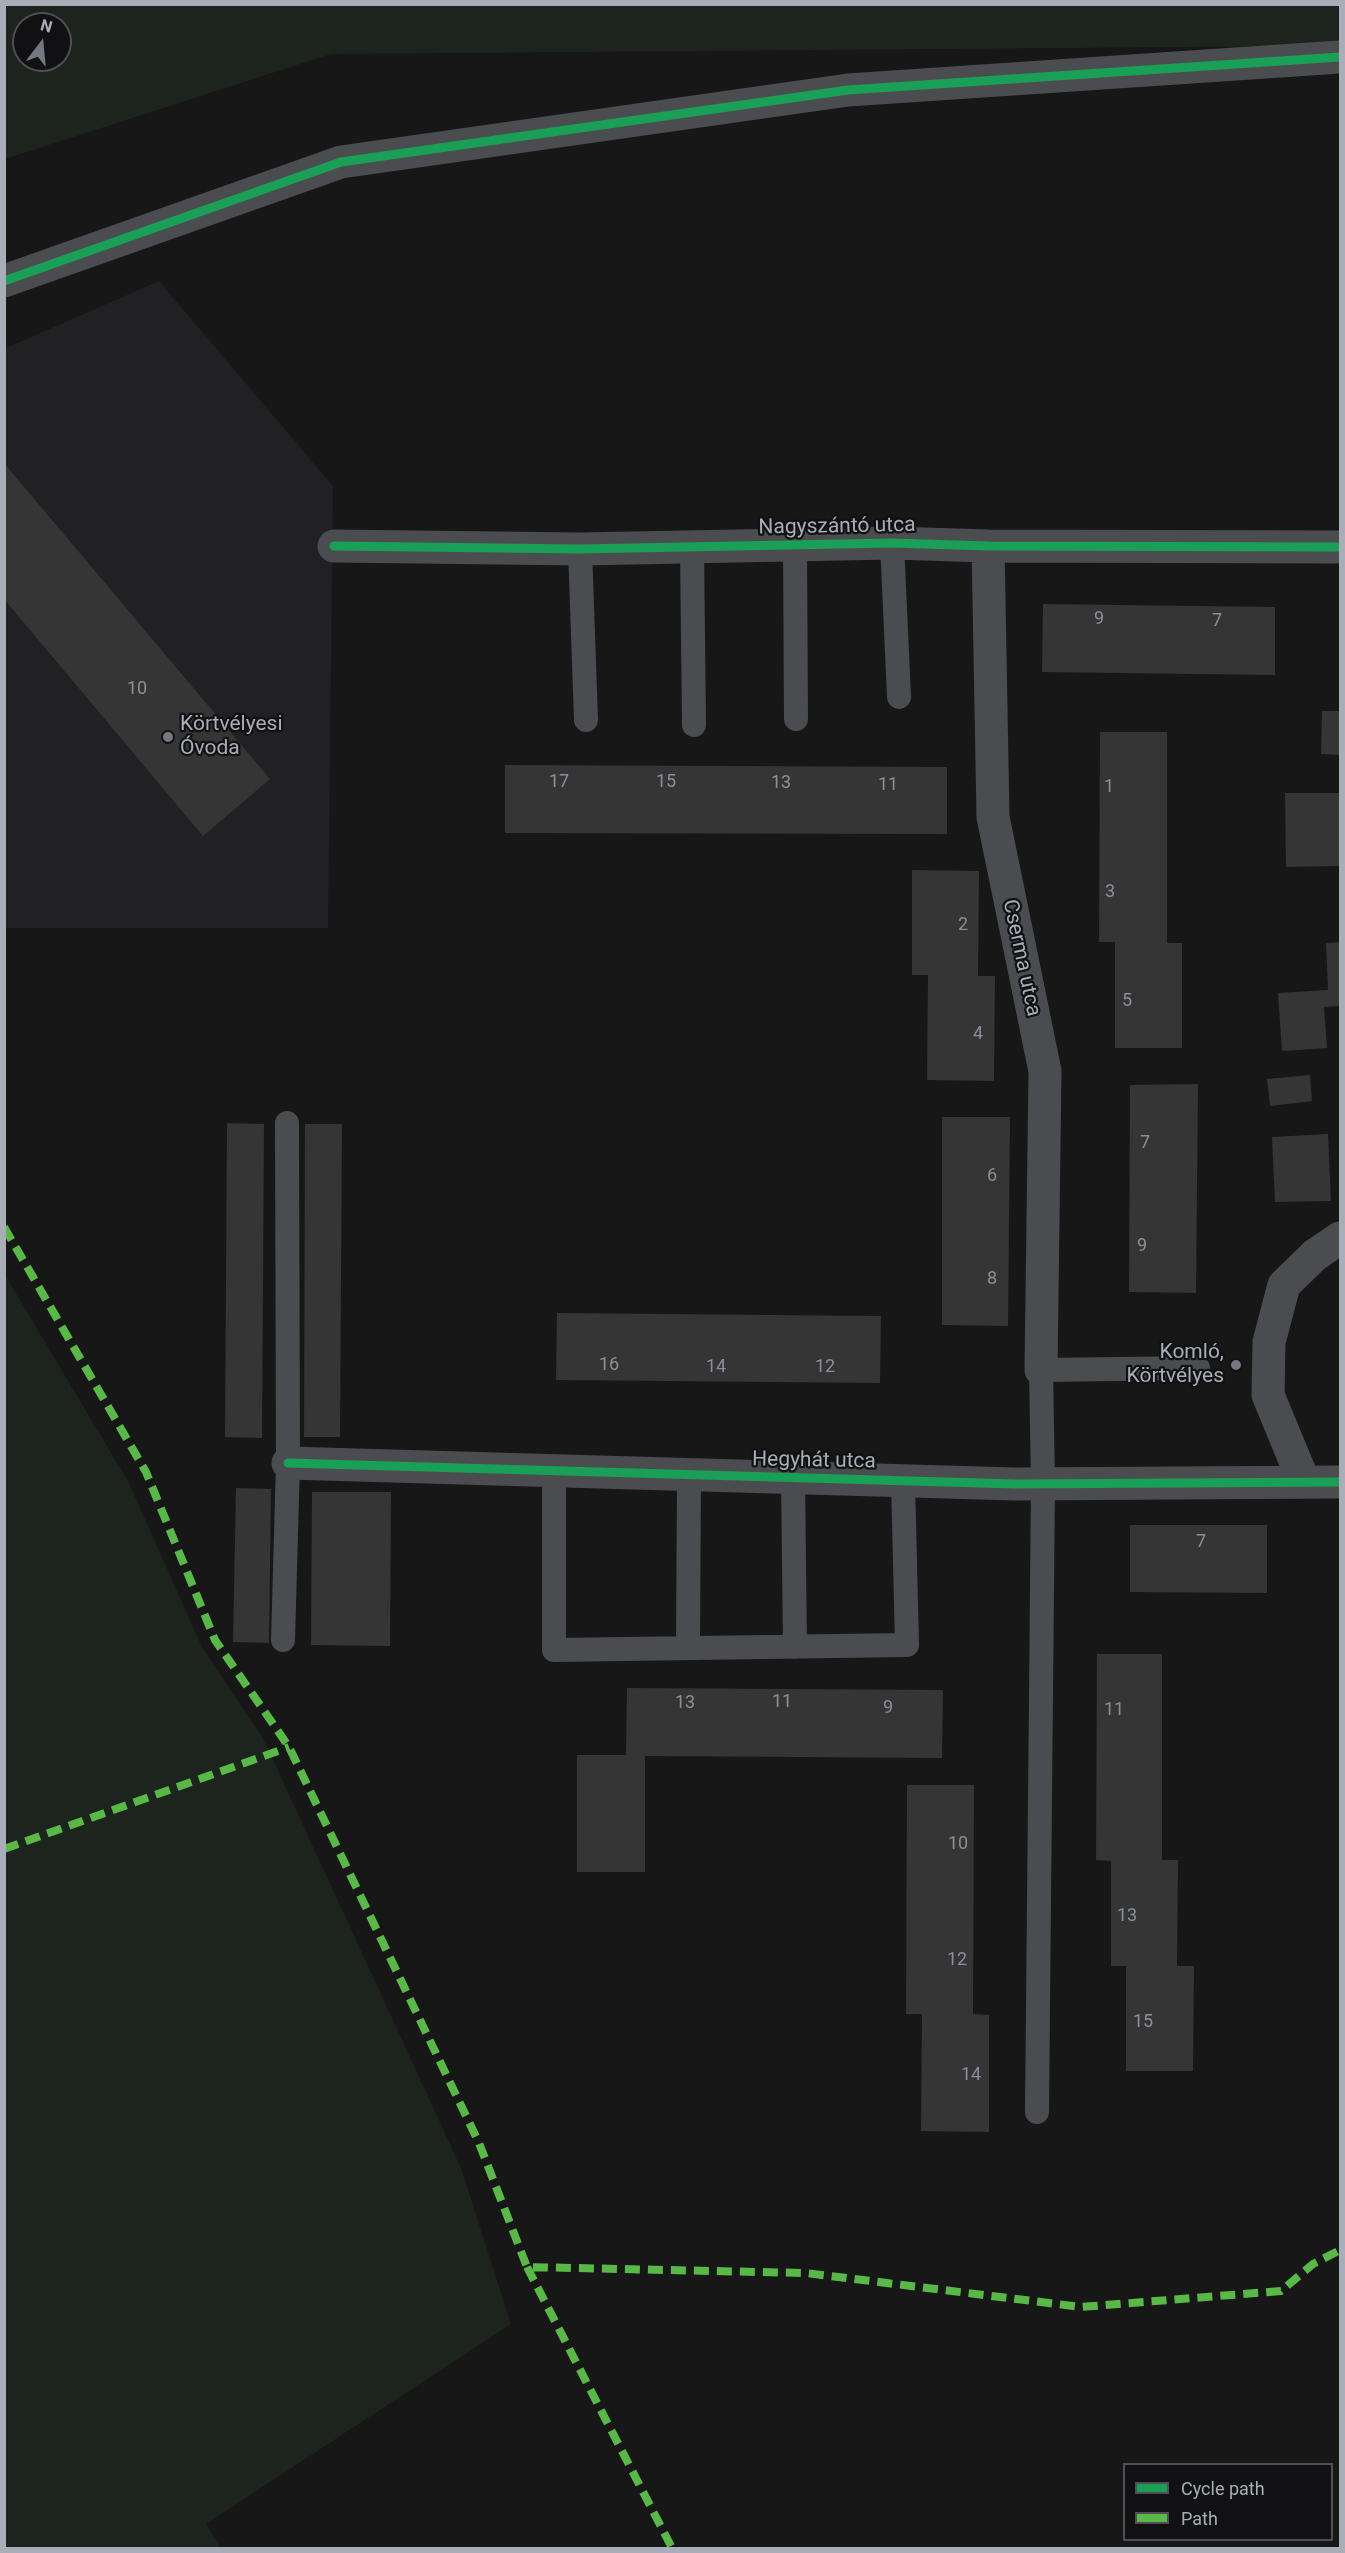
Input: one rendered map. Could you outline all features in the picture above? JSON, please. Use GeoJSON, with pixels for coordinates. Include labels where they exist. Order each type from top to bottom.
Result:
{"type":"FeatureCollection","features":[{"type":"Feature","properties":{"kind":"street"},"geometry":{"type":"LineString","coordinates":[[4,280],[341,162],[848,90],[1341,57]]}},
{"type":"Feature","properties":{"kind":"street","name":"Nagyszántó utca"},"geometry":{"type":"LineString","coordinates":[[334,546],[580,549],[892,543],[988,546],[1341,547]]}},
{"type":"Feature","properties":{"kind":"street","name":"Cserma utca"},"geometry":{"type":"LineString","coordinates":[[988,546],[993,818],[1045,1071],[1041,1370]]}},
{"type":"Feature","properties":{"kind":"street"},"geometry":{"type":"LineString","coordinates":[[1304,1482],[1268,1395],[1269,1342],[1284,1285],[1315,1255],[1341,1238]]}},
{"type":"Feature","properties":{"kind":"street","name":"Hegyhát utca"},"geometry":{"type":"LineString","coordinates":[[288,1463],[689,1476],[1043,1484],[1341,1482]]}},
{"type":"Feature","properties":{"kind":"lane"},"geometry":{"type":"LineString","coordinates":[[892,543],[899,697]]}},
{"type":"Feature","properties":{"kind":"lane"},"geometry":{"type":"LineString","coordinates":[[795,544],[796,719]]}},
{"type":"Feature","properties":{"kind":"lane"},"geometry":{"type":"LineString","coordinates":[[692,548],[693,725]]}},
{"type":"Feature","properties":{"kind":"lane"},"geometry":{"type":"LineString","coordinates":[[580,549],[586,720]]}},
{"type":"Feature","properties":{"kind":"lane"},"geometry":{"type":"LineString","coordinates":[[283,1640],[288,1463],[287,1123]]}},
{"type":"Feature","properties":{"kind":"lane"},"geometry":{"type":"LineString","coordinates":[[1037,2112],[1043,1484],[1041,1370],[1198,1368]]}},
{"type":"Feature","properties":{"kind":"lane"},"geometry":{"type":"LineString","coordinates":[[554,1472],[554,1650],[907,1645],[903,1481]]}},
{"type":"Feature","properties":{"kind":"lane"},"geometry":{"type":"LineString","coordinates":[[688,1648],[689,1476]]}},
{"type":"Feature","properties":{"kind":"lane"},"geometry":{"type":"LineString","coordinates":[[793,1478],[795,1647]]}},
{"type":"Feature","properties":{"kind":"shaded area"},"geometry":{"type":"Polygon","coordinates":[[[5,5],[1340,5],[1340,44],[1301,46],[331,54],[5,159],[5,5]]]}},
{"type":"Feature","properties":{"kind":"shaded area","name":"Körtvélyesi Óvoda"},"geometry":{"type":"Polygon","coordinates":[[[159,281],[333,486],[328,928],[5,928],[4,349],[159,281]]]}},
{"type":"Feature","properties":{"kind":"shaded area"},"geometry":{"type":"Polygon","coordinates":[[[5,1275],[129,1483],[202,1647],[263,1738],[461,2168],[511,2324],[206,2524],[221,2548],[5,2548],[5,1275]]]}},
{"type":"Feature","properties":{"kind":"building"},"geometry":{"type":"Polygon","coordinates":[[[4,463],[270,779],[203,836],[4,599],[4,463]]]}},
{"type":"Feature","properties":{"kind":"building"},"geometry":{"type":"Polygon","coordinates":[[[1043,604],[1275,607],[1275,675],[1042,672],[1043,604]]]}},
{"type":"Feature","properties":{"kind":"building"},"geometry":{"type":"Polygon","coordinates":[[[1322,711],[1340,711],[1340,755],[1321,754],[1322,711]]]}},
{"type":"Feature","properties":{"kind":"building"},"geometry":{"type":"Polygon","coordinates":[[[1100,732],[1167,732],[1167,943],[1182,943],[1182,1048],[1115,1048],[1115,942],[1099,942],[1100,732]]]}},
{"type":"Feature","properties":{"kind":"building"},"geometry":{"type":"Polygon","coordinates":[[[505,765],[947,767],[947,834],[505,833],[505,765]]]}},
{"type":"Feature","properties":{"kind":"building"},"geometry":{"type":"Polygon","coordinates":[[[1285,793],[1340,793],[1340,866],[1286,867],[1285,793]]]}},
{"type":"Feature","properties":{"kind":"building"},"geometry":{"type":"Polygon","coordinates":[[[912,870],[979,871],[978,976],[995,976],[994,1081],[927,1080],[928,975],[912,975],[912,870]]]}},
{"type":"Feature","properties":{"kind":"building"},"geometry":{"type":"Polygon","coordinates":[[[1340,942],[1340,1006],[1324,1007],[1327,1048],[1282,1051],[1278,993],[1328,990],[1326,943],[1340,942]]]}},
{"type":"Feature","properties":{"kind":"building"},"geometry":{"type":"Polygon","coordinates":[[[1310,1075],[1312,1101],[1270,1106],[1267,1079],[1310,1075]]]}},
{"type":"Feature","properties":{"kind":"building"},"geometry":{"type":"Polygon","coordinates":[[[1198,1084],[1196,1293],[1129,1292],[1130,1085],[1198,1084]]]}},
{"type":"Feature","properties":{"kind":"building"},"geometry":{"type":"Polygon","coordinates":[[[942,1117],[1010,1117],[1008,1326],[942,1325],[942,1117]]]}},
{"type":"Feature","properties":{"kind":"building"},"geometry":{"type":"Polygon","coordinates":[[[227,1123],[264,1124],[262,1438],[225,1437],[227,1123]]]}},
{"type":"Feature","properties":{"kind":"building"},"geometry":{"type":"Polygon","coordinates":[[[305,1124],[342,1124],[340,1437],[304,1437],[305,1124]]]}},
{"type":"Feature","properties":{"kind":"building"},"geometry":{"type":"Polygon","coordinates":[[[1328,1134],[1331,1201],[1275,1202],[1272,1137],[1328,1134]]]}},
{"type":"Feature","properties":{"kind":"building"},"geometry":{"type":"Polygon","coordinates":[[[557,1313],[881,1316],[880,1383],[556,1380],[557,1313]]]}},
{"type":"Feature","properties":{"kind":"building"},"geometry":{"type":"Polygon","coordinates":[[[236,1488],[271,1489],[269,1643],[233,1642],[236,1488]]]}},
{"type":"Feature","properties":{"kind":"building"},"geometry":{"type":"Polygon","coordinates":[[[312,1492],[391,1492],[390,1646],[311,1645],[312,1492]]]}},
{"type":"Feature","properties":{"kind":"building"},"geometry":{"type":"Polygon","coordinates":[[[1130,1525],[1267,1525],[1267,1593],[1130,1592],[1130,1525]]]}},
{"type":"Feature","properties":{"kind":"building"},"geometry":{"type":"Polygon","coordinates":[[[1097,1654],[1162,1654],[1162,1860],[1178,1860],[1177,1966],[1194,1966],[1193,2071],[1126,2071],[1126,1966],[1111,1966],[1111,1861],[1096,1860],[1097,1654]]]}},
{"type":"Feature","properties":{"kind":"building"},"geometry":{"type":"Polygon","coordinates":[[[627,1688],[943,1690],[942,1758],[645,1756],[645,1872],[577,1872],[577,1755],[626,1755],[627,1688]]]}},
{"type":"Feature","properties":{"kind":"building"},"geometry":{"type":"Polygon","coordinates":[[[907,1785],[974,1785],[973,2014],[989,2015],[989,2132],[921,2131],[922,2014],[906,2014],[907,1785]]]}},
{"type":"Feature","properties":{"kind":"marked path"},"geometry":{"type":"LineString","coordinates":[[4,1227],[146,1472],[215,1640],[289,1747],[479,2143],[527,2267],[806,2273],[1081,2307],[1281,2291],[1313,2264],[1340,2250]]}},
{"type":"Feature","properties":{"kind":"marked path"},"geometry":{"type":"LineString","coordinates":[[4,1849],[289,1747]]}},
{"type":"Feature","properties":{"kind":"marked path"},"geometry":{"type":"LineString","coordinates":[[527,2267],[672,2548]]}},
{"type":"Feature","properties":{"kind":"cycle path"},"geometry":{"type":"LineString","coordinates":[[4,281],[341,162],[848,90],[1340,57]]}},
{"type":"Feature","properties":{"kind":"cycle path"},"geometry":{"type":"LineString","coordinates":[[334,546],[580,549],[892,543],[988,546],[1340,547]]}},
{"type":"Feature","properties":{"kind":"cycle path"},"geometry":{"type":"LineString","coordinates":[[288,1463],[1015,1484],[1340,1482]]}},
{"type":"Feature","properties":{"kind":"place","name":"Körtvélyesi Óvoda"},"geometry":{"type":"Point","coordinates":[168,737]}},
{"type":"Feature","properties":{"kind":"place","name":"Komló, Körtvélyes"},"geometry":{"type":"Point","coordinates":[1236,1365]}}]}
